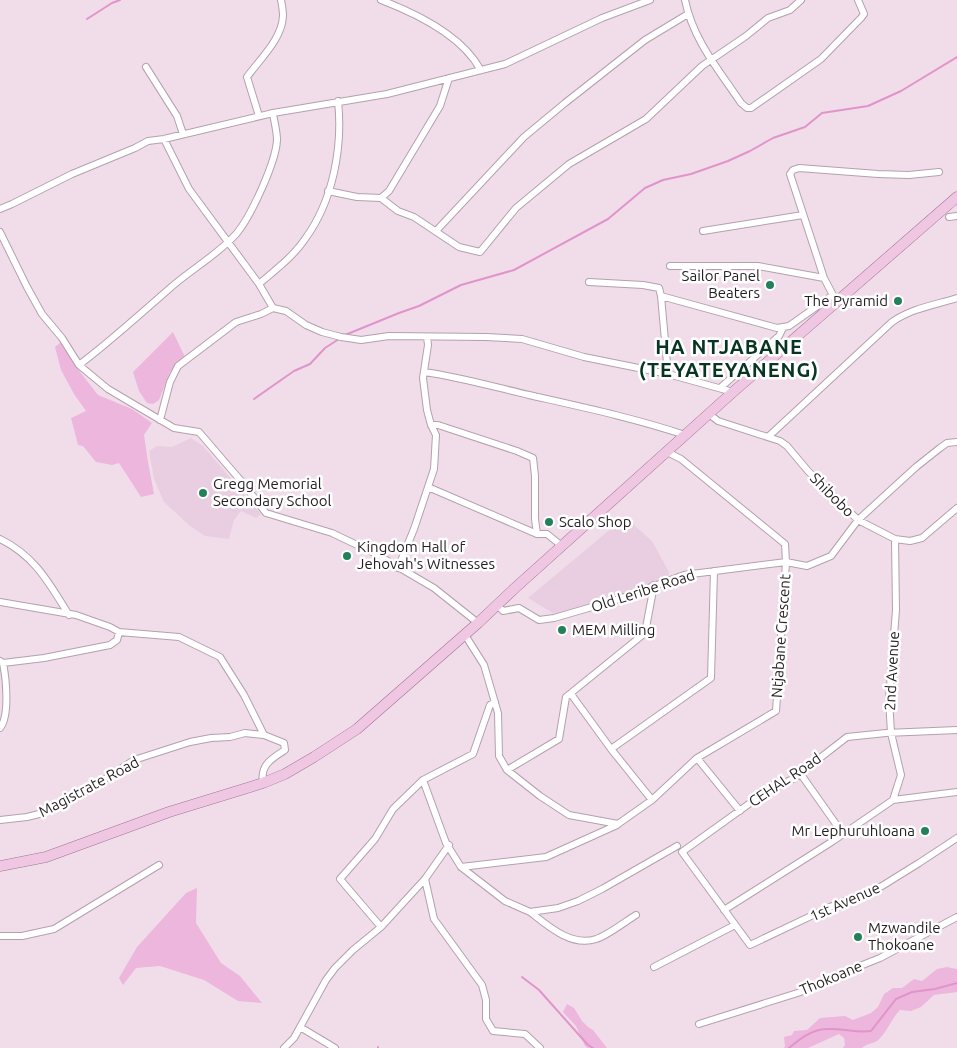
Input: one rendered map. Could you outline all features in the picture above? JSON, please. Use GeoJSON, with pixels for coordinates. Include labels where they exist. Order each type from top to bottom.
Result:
{"type":"FeatureCollection","features":[{"type":"Feature","properties":{"kind":"main road"},"geometry":{"type":"LineString","coordinates":[[0,866],[46,856],[169,812],[262,783],[285,774],[358,729],[465,635],[835,298],[957,197]]}},
{"type":"Feature","properties":{"kind":"street"},"geometry":{"type":"LineString","coordinates":[[259,116],[247,77],[268,52],[279,31],[283,17],[281,0]]}},
{"type":"Feature","properties":{"kind":"street"},"geometry":{"type":"LineString","coordinates":[[381,0],[417,17],[454,38],[476,61],[480,69]]}},
{"type":"Feature","properties":{"kind":"street"},"geometry":{"type":"LineString","coordinates":[[0,209],[72,174],[148,141],[164,139],[273,113],[387,94],[505,64],[602,18],[650,0]]}},
{"type":"Feature","properties":{"kind":"street"},"geometry":{"type":"LineString","coordinates":[[685,0],[688,14],[698,38],[711,60],[747,108],[751,108],[821,59],[864,14],[858,0]]}},
{"type":"Feature","properties":{"kind":"street"},"geometry":{"type":"LineString","coordinates":[[328,191],[357,197],[381,198],[398,211],[414,217],[460,247],[480,252],[505,220],[529,197],[569,164],[646,119],[711,60],[768,18],[790,10],[802,0]]}},
{"type":"Feature","properties":{"kind":"street"},"geometry":{"type":"LineString","coordinates":[[436,231],[524,137],[565,102],[645,40],[688,14]]}},
{"type":"Feature","properties":{"kind":"street"},"geometry":{"type":"LineString","coordinates":[[146,66],[177,116],[183,134]]}},
{"type":"Feature","properties":{"kind":"street"},"geometry":{"type":"LineString","coordinates":[[381,198],[389,191],[440,106],[448,78]]}},
{"type":"Feature","properties":{"kind":"street"},"geometry":{"type":"LineString","coordinates":[[259,284],[284,263],[306,239],[319,217],[338,161],[340,123],[338,101]]}},
{"type":"Feature","properties":{"kind":"street"},"geometry":{"type":"LineString","coordinates":[[79,365],[120,333],[191,270],[211,256],[237,233],[265,182],[277,139],[273,113]]}},
{"type":"Feature","properties":{"kind":"street"},"geometry":{"type":"LineString","coordinates":[[164,139],[189,189],[259,284],[273,308]]}},
{"type":"Feature","properties":{"kind":"street"},"geometry":{"type":"LineString","coordinates":[[661,296],[709,308],[770,327],[783,328],[789,326],[835,298],[824,278],[790,174],[796,169],[918,175],[939,172]]}},
{"type":"Feature","properties":{"kind":"street"},"geometry":{"type":"LineString","coordinates":[[703,231],[803,215]]}},
{"type":"Feature","properties":{"kind":"street"},"geometry":{"type":"LineString","coordinates":[[950,217],[957,216]]}},
{"type":"Feature","properties":{"kind":"street"},"geometry":{"type":"LineString","coordinates":[[0,232],[42,314],[62,338],[79,365],[108,389],[174,428],[199,432],[266,513],[332,534],[376,554],[434,588],[478,623]]}},
{"type":"Feature","properties":{"kind":"street"},"geometry":{"type":"LineString","coordinates":[[670,266],[758,266],[824,278]]}},
{"type":"Feature","properties":{"kind":"street"},"geometry":{"type":"LineString","coordinates":[[589,282],[643,285],[659,288],[668,374]]}},
{"type":"Feature","properties":{"kind":"street"},"geometry":{"type":"LineString","coordinates":[[768,437],[892,322],[914,309],[957,298]]}},
{"type":"Feature","properties":{"kind":"street"},"geometry":{"type":"LineString","coordinates":[[160,420],[170,382],[178,366],[236,322],[273,308],[286,311],[306,325],[322,332],[341,337],[361,340],[389,336],[522,339],[584,357],[668,374],[733,392]]}},
{"type":"Feature","properties":{"kind":"street"},"geometry":{"type":"LineString","coordinates":[[720,388],[779,336],[783,328]]}},
{"type":"Feature","properties":{"kind":"street"},"geometry":{"type":"LineString","coordinates":[[398,568],[414,529],[434,469],[436,435],[431,426],[423,391],[428,345],[427,337]]}},
{"type":"Feature","properties":{"kind":"street"},"geometry":{"type":"LineString","coordinates":[[424,372],[605,411],[647,422],[685,435]]}},
{"type":"Feature","properties":{"kind":"street","name":"Shibobo"},"geometry":{"type":"LineString","coordinates":[[709,414],[718,421],[780,441],[858,520],[895,539],[910,541],[922,538],[957,508]]}},
{"type":"Feature","properties":{"kind":"street"},"geometry":{"type":"LineString","coordinates":[[431,426],[438,425],[533,458],[537,534]]}},
{"type":"Feature","properties":{"kind":"street","name":"Old Leribe Road"},"geometry":{"type":"LineString","coordinates":[[497,606],[503,611],[519,608],[538,620],[554,618],[616,600],[684,575],[786,562],[807,566],[831,556],[858,520],[916,467],[947,443],[957,442]]}},
{"type":"Feature","properties":{"kind":"street","name":"Ntjabane Crescent"},"geometry":{"type":"LineString","coordinates":[[461,866],[546,857],[618,824],[652,800],[697,758],[776,711],[786,544],[680,459],[667,452]]}},
{"type":"Feature","properties":{"kind":"street"},"geometry":{"type":"LineString","coordinates":[[428,487],[537,534],[547,534],[562,546]]}},
{"type":"Feature","properties":{"kind":"street"},"geometry":{"type":"LineString","coordinates":[[0,539],[28,556],[45,577],[69,614]]}},
{"type":"Feature","properties":{"kind":"street","name":"2nd Avenue"},"geometry":{"type":"LineString","coordinates":[[893,800],[902,775],[891,733],[889,699],[896,610],[895,539]]}},
{"type":"Feature","properties":{"kind":"street"},"geometry":{"type":"LineString","coordinates":[[612,749],[711,678],[714,571]]}},
{"type":"Feature","properties":{"kind":"street"},"geometry":{"type":"LineString","coordinates":[[507,770],[560,739],[566,697],[645,633],[654,585]]}},
{"type":"Feature","properties":{"kind":"street"},"geometry":{"type":"LineString","coordinates":[[0,602],[69,614],[110,627],[119,632],[180,637],[220,657],[244,695],[264,735],[284,743],[285,750],[266,765],[262,774],[262,783]]}},
{"type":"Feature","properties":{"kind":"street"},"geometry":{"type":"LineString","coordinates":[[0,728],[4,723],[7,712],[6,675],[2,662],[44,658],[110,645],[118,640],[119,632]]}},
{"type":"Feature","properties":{"kind":"street"},"geometry":{"type":"LineString","coordinates":[[465,635],[484,664],[498,713],[499,756],[507,770],[540,796],[569,815],[618,824]]}},
{"type":"Feature","properties":{"kind":"street"},"geometry":{"type":"LineString","coordinates":[[571,694],[652,800]]}},
{"type":"Feature","properties":{"kind":"street"},"geometry":{"type":"LineString","coordinates":[[381,927],[340,879],[375,839],[393,809],[423,780],[473,754],[490,705],[494,702]]}},
{"type":"Feature","properties":{"kind":"street","name":"CEHAL Road"},"geometry":{"type":"LineString","coordinates":[[682,852],[768,791],[793,779],[847,737],[957,730]]}},
{"type":"Feature","properties":{"kind":"street","name":"Magistrate Road"},"geometry":{"type":"LineString","coordinates":[[0,820],[43,813],[82,794],[134,760],[190,742],[230,737],[245,733],[264,735]]}},
{"type":"Feature","properties":{"kind":"street"},"geometry":{"type":"LineString","coordinates":[[697,758],[740,810]]}},
{"type":"Feature","properties":{"kind":"street"},"geometry":{"type":"LineString","coordinates":[[800,773],[844,834]]}},
{"type":"Feature","properties":{"kind":"street"},"geometry":{"type":"LineString","coordinates":[[423,780],[446,842],[461,866],[505,900],[530,912],[560,934],[580,940],[596,939],[636,915]]}},
{"type":"Feature","properties":{"kind":"street"},"geometry":{"type":"LineString","coordinates":[[724,910],[844,834],[893,800],[957,792]]}},
{"type":"Feature","properties":{"kind":"street","name":"1st Avenue"},"geometry":{"type":"LineString","coordinates":[[682,852],[750,945],[830,907],[882,886],[920,864],[957,838]]}},
{"type":"Feature","properties":{"kind":"street"},"geometry":{"type":"LineString","coordinates":[[284,1048],[294,1038],[326,980],[335,968],[381,927],[425,879],[449,845]]}},
{"type":"Feature","properties":{"kind":"street"},"geometry":{"type":"LineString","coordinates":[[530,912],[558,908],[578,901],[602,890],[677,846]]}},
{"type":"Feature","properties":{"kind":"street"},"geometry":{"type":"LineString","coordinates":[[0,936],[22,936],[54,929],[159,865]]}},
{"type":"Feature","properties":{"kind":"street"},"geometry":{"type":"LineString","coordinates":[[425,879],[434,919],[482,985],[486,1000],[486,1019],[493,1031],[525,1034],[540,1048]]}},
{"type":"Feature","properties":{"kind":"street","name":"Thokoane"},"geometry":{"type":"LineString","coordinates":[[699,1024],[807,990],[835,976],[880,958],[957,917]]}},
{"type":"Feature","properties":{"kind":"street"},"geometry":{"type":"LineString","coordinates":[[654,966],[735,925]]}},
{"type":"Feature","properties":{"kind":"street"},"geometry":{"type":"LineString","coordinates":[[300,1027],[336,1048]]}},
{"type":"Feature","properties":{"kind":"shaded area"},"geometry":{"type":"Polygon","coordinates":[[[173,332],[185,357],[170,372],[159,400],[153,404],[147,403],[139,391],[133,372],[173,332]]]}},
{"type":"Feature","properties":{"kind":"shaded area"},"geometry":{"type":"Polygon","coordinates":[[[61,342],[80,372],[98,395],[132,409],[152,423],[144,435],[154,494],[141,497],[119,463],[112,465],[96,462],[83,446],[78,445],[71,418],[86,411],[61,370],[55,347],[61,342]]]}},
{"type":"Feature","properties":{"kind":"shaded area","name":"Gregg Memorial Secondary School"},"geometry":{"type":"Polygon","coordinates":[[[191,438],[203,446],[261,514],[256,518],[241,511],[234,520],[229,539],[205,536],[190,526],[164,502],[154,479],[149,451],[157,446],[172,447],[191,438]]]}},
{"type":"Feature","properties":{"kind":"shaded area"},"geometry":{"type":"Polygon","coordinates":[[[625,517],[652,541],[669,572],[668,579],[556,615],[528,598],[625,517]]]}},
{"type":"Feature","properties":{"kind":"shaded area"},"geometry":{"type":"Polygon","coordinates":[[[197,888],[196,923],[221,963],[240,976],[262,1003],[238,1001],[204,980],[160,966],[136,968],[123,985],[119,978],[137,947],[186,893],[197,888]]]}},
{"type":"Feature","properties":{"kind":"shaded area"},"geometry":{"type":"Polygon","coordinates":[[[947,967],[957,969],[957,992],[934,995],[921,1007],[911,1011],[900,1010],[884,1034],[875,1042],[862,1048],[843,1048],[845,1045],[844,1038],[839,1034],[808,1048],[784,1048],[784,1037],[792,1035],[794,1031],[807,1030],[820,1018],[845,1016],[853,1020],[871,1013],[878,1007],[884,994],[893,988],[902,988],[914,979],[922,981],[937,969],[947,967]]]}},
{"type":"Feature","properties":{"kind":"shaded area"},"geometry":{"type":"Polygon","coordinates":[[[567,1004],[574,1008],[582,1021],[593,1030],[607,1048],[588,1048],[585,1046],[576,1026],[563,1012],[567,1004]]]}},
{"type":"Feature","properties":{"kind":"waterway"},"geometry":{"type":"LineString","coordinates":[[87,19],[120,0]]}},
{"type":"Feature","properties":{"kind":"waterway"},"geometry":{"type":"LineString","coordinates":[[345,335],[419,306],[461,285],[514,270],[608,219],[645,188],[663,180],[691,174],[728,161],[773,138],[805,127],[822,113],[868,106],[901,91],[957,57]]}},
{"type":"Feature","properties":{"kind":"waterway"},"geometry":{"type":"LineString","coordinates":[[254,399],[294,371],[310,364],[325,348],[339,339]]}},
{"type":"Feature","properties":{"kind":"waterway"},"geometry":{"type":"LineString","coordinates":[[522,977],[539,990],[588,1045],[593,1048]]}},
{"type":"Feature","properties":{"kind":"waterway"},"geometry":{"type":"LineString","coordinates":[[789,1048],[806,1035],[822,1029],[871,1031],[896,999],[912,992],[935,989],[957,983]]}},
{"type":"Feature","properties":{"kind":"place","name":"Sailor Panel Beaters"},"geometry":{"type":"Point","coordinates":[770,285]}},
{"type":"Feature","properties":{"kind":"place","name":"The Pyramid"},"geometry":{"type":"Point","coordinates":[898,301]}},
{"type":"Feature","properties":{"kind":"place","name":"Gregg Memorial Secondary School"},"geometry":{"type":"Point","coordinates":[203,493]}},
{"type":"Feature","properties":{"kind":"place","name":"Scalo Shop"},"geometry":{"type":"Point","coordinates":[549,522]}},
{"type":"Feature","properties":{"kind":"place","name":"Kingdom Hall of Jehovah's Witnesses"},"geometry":{"type":"Point","coordinates":[347,556]}},
{"type":"Feature","properties":{"kind":"place","name":"MEM Milling"},"geometry":{"type":"Point","coordinates":[562,630]}},
{"type":"Feature","properties":{"kind":"place","name":"Mr Lephuruhloana"},"geometry":{"type":"Point","coordinates":[925,831]}},
{"type":"Feature","properties":{"kind":"place","name":"Mzwandile Thokoane"},"geometry":{"type":"Point","coordinates":[858,937]}},
{"type":"Feature","properties":{"kind":"district","name":"HA NTJABANE (TEYATEYANENG)"},"geometry":{"type":"Point","coordinates":[729,358]}}]}
